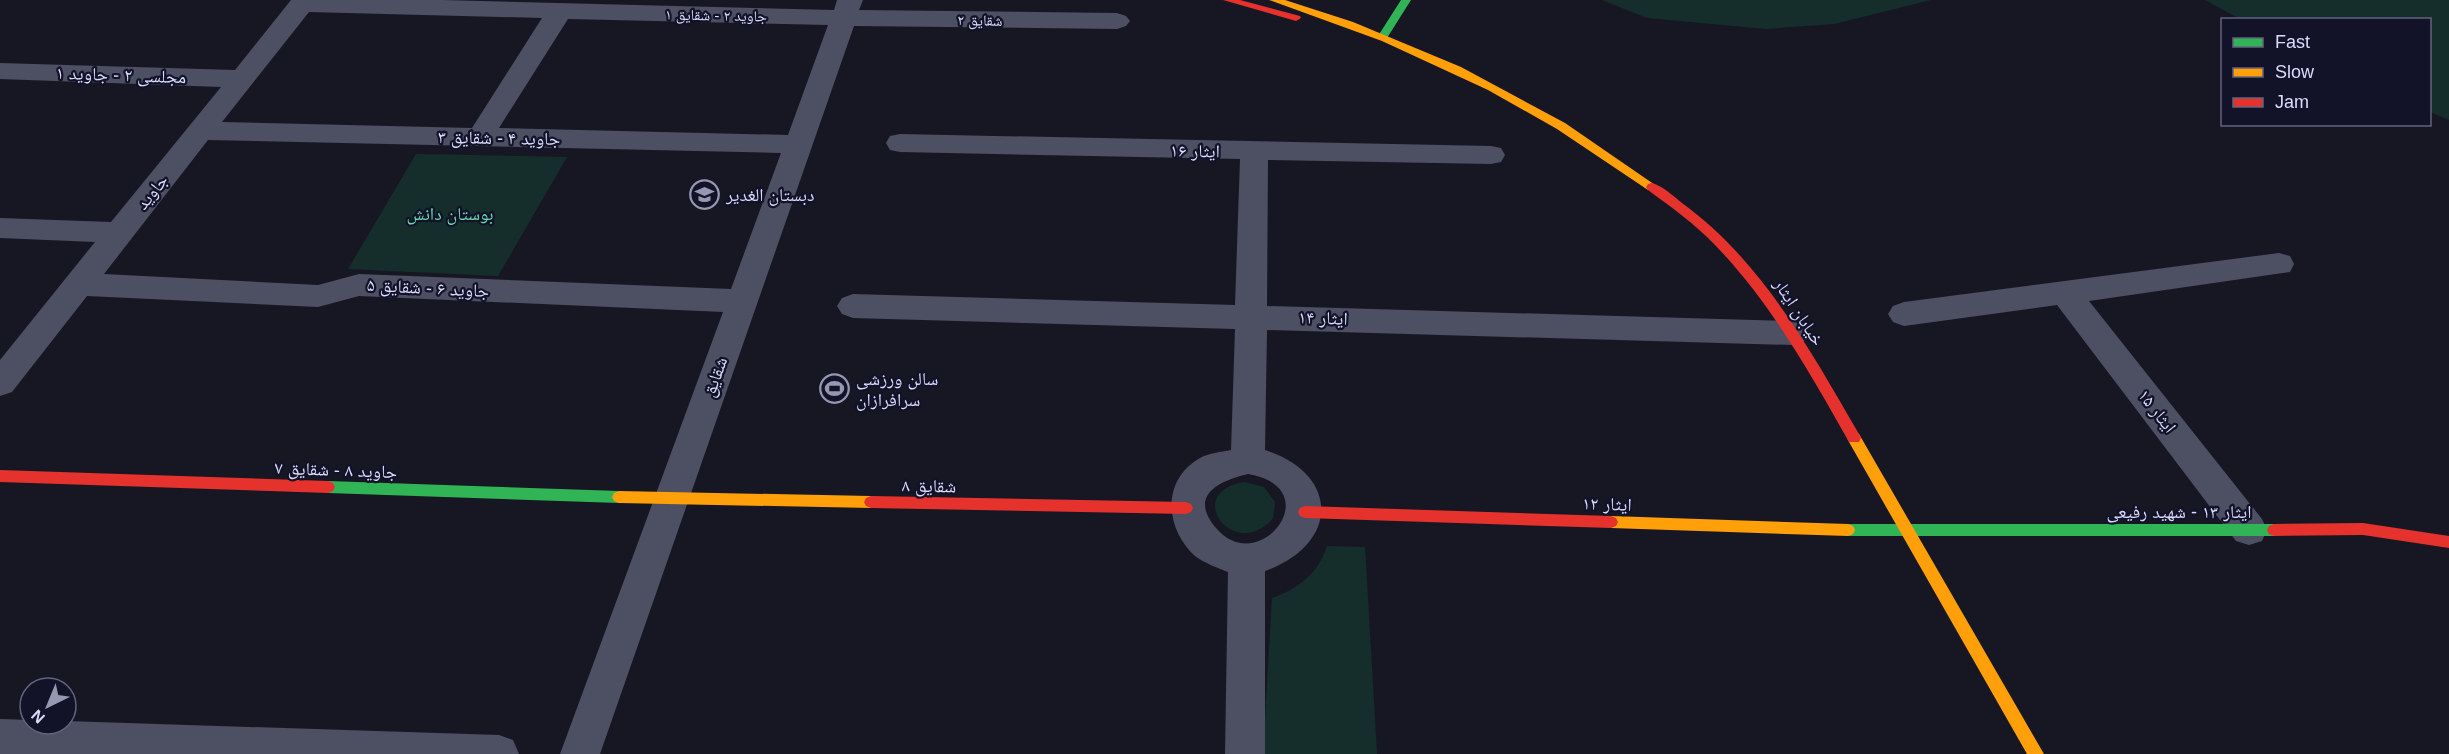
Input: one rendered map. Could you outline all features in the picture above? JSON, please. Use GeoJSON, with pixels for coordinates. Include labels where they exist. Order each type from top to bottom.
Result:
{"type":"FeatureCollection","features":[{"type":"Feature","properties":{"kind":"street"},"geometry":{"type":"LineString","coordinates":[[1228,0],[1295,18],[1383,36]]}},
{"type":"Feature","properties":{"kind":"street"},"geometry":{"type":"LineString","coordinates":[[1274,0],[1383,36]]}},
{"type":"Feature","properties":{"kind":"street"},"geometry":{"type":"LineString","coordinates":[[1383,36],[1406,0]]}},
{"type":"Feature","properties":{"kind":"street","name":"جاوید ۲ - شقایق ۱"},"geometry":{"type":"LineString","coordinates":[[303,2],[559,12],[847,9]]}},
{"type":"Feature","properties":{"kind":"street","name":"جاوید"},"geometry":{"type":"LineString","coordinates":[[0,383],[303,2]]}},
{"type":"Feature","properties":{"kind":"street","name":"شقایق ۲"},"geometry":{"type":"LineString","coordinates":[[847,9],[1117,21]]}},
{"type":"Feature","properties":{"kind":"street","name":"شقایق"},"geometry":{"type":"LineString","coordinates":[[580,754],[847,9]]}},
{"type":"Feature","properties":{"kind":"street"},"geometry":{"type":"LineString","coordinates":[[480,137],[559,12]]}},
{"type":"Feature","properties":{"kind":"street","name":"خیابان ایثار"},"geometry":{"type":"LineString","coordinates":[[1383,36],[1541,113],[1612,157],[1692,215],[1749,270],[1793,333],[2036,754]]}},
{"type":"Feature","properties":{"kind":"street","name":"مجلسی ۲ - جاوید ۱"},"geometry":{"type":"LineString","coordinates":[[0,71],[242,79]]}},
{"type":"Feature","properties":{"kind":"street","name":"جاوید ۴ - شقایق ۳"},"geometry":{"type":"LineString","coordinates":[[200,131],[797,144]]}},
{"type":"Feature","properties":{"kind":"street","name":"ایثار ۱۶"},"geometry":{"type":"LineString","coordinates":[[900,144],[1491,155]]}},
{"type":"Feature","properties":{"kind":"street"},"geometry":{"type":"LineString","coordinates":[[1248,460],[1249,316],[1254,152]]}},
{"type":"Feature","properties":{"kind":"street"},"geometry":{"type":"LineString","coordinates":[[0,228],[120,232]]}},
{"type":"Feature","properties":{"kind":"street"},"geometry":{"type":"LineString","coordinates":[[1904,314],[2279,264]]}},
{"type":"Feature","properties":{"kind":"street","name":"جاوید ۶ - شقایق ۵"},"geometry":{"type":"LineString","coordinates":[[79,284],[318,296],[359,285],[742,301]]}},
{"type":"Feature","properties":{"kind":"street","name":"ایثار ۱۵"},"geometry":{"type":"LineString","coordinates":[[2064,293],[2249,530]]}},
{"type":"Feature","properties":{"kind":"street","name":"ایثار ۱۴"},"geometry":{"type":"LineString","coordinates":[[853,306],[1793,333]]}},
{"type":"Feature","properties":{"kind":"street"},"geometry":{"type":"LineString","coordinates":[[1248,460],[1282,471],[1295,482],[1302,497],[1305,512],[1301,526],[1293,539],[1265,556],[1247,558],[1228,556],[1211,548],[1198,538],[1189,524],[1186,508],[1189,495],[1205,472],[1233,461],[1248,460]]}},
{"type":"Feature","properties":{"kind":"street","name":"جاوید ۸ - شقایق ۷"},"geometry":{"type":"LineString","coordinates":[[0,476],[671,499]]}},
{"type":"Feature","properties":{"kind":"street","name":"شقایق ۸"},"geometry":{"type":"LineString","coordinates":[[671,499],[1186,508]]}},
{"type":"Feature","properties":{"kind":"street","name":"ایثار ۱۲"},"geometry":{"type":"LineString","coordinates":[[1305,512],[1908,532]]}},
{"type":"Feature","properties":{"kind":"street","name":"ایثار ۱۳ - شهید رفیعی"},"geometry":{"type":"LineString","coordinates":[[1908,532],[2363,529],[2449,542]]}},
{"type":"Feature","properties":{"kind":"street"},"geometry":{"type":"LineString","coordinates":[[1245,754],[1247,558]]}},
{"type":"Feature","properties":{"kind":"street"},"geometry":{"type":"LineString","coordinates":[[0,738],[499,754]]}},
{"type":"Feature","properties":{"kind":"green space"},"geometry":{"type":"Polygon","coordinates":[[[1602,0],[1931,0],[1834,24],[1766,29],[1647,18],[1602,0]]]}},
{"type":"Feature","properties":{"kind":"green space"},"geometry":{"type":"Polygon","coordinates":[[[2205,0],[2449,0],[2449,120],[2431,112],[2431,18],[2238,18],[2205,0]]]}},
{"type":"Feature","properties":{"kind":"green space","name":"بوستان دانش"},"geometry":{"type":"Polygon","coordinates":[[[416,154],[567,157],[498,276],[348,269],[416,154]]]}},
{"type":"Feature","properties":{"kind":"green space"},"geometry":{"type":"Polygon","coordinates":[[[1244,482],[1264,487],[1275,502],[1273,518],[1258,530],[1244,533],[1231,529],[1221,521],[1215,510],[1217,499],[1226,489],[1244,482]]]}},
{"type":"Feature","properties":{"kind":"green space"},"geometry":{"type":"Polygon","coordinates":[[[1327,546],[1365,547],[1377,754],[1263,754],[1272,598],[1299,585],[1306,579],[1319,564],[1327,546]]]}},
{"type":"Feature","properties":{"kind":"traffic: fast"},"geometry":{"type":"LineString","coordinates":[[1383,36],[1406,0]]}},
{"type":"Feature","properties":{"kind":"traffic: fast"},"geometry":{"type":"LineString","coordinates":[[328,487],[619,497]]}},
{"type":"Feature","properties":{"kind":"traffic: fast"},"geometry":{"type":"LineString","coordinates":[[1848,530],[2274,530]]}},
{"type":"Feature","properties":{"kind":"traffic: slow"},"geometry":{"type":"LineString","coordinates":[[1274,0],[1385,39],[1492,87],[1561,126],[1652,187]]}},
{"type":"Feature","properties":{"kind":"traffic: slow"},"geometry":{"type":"LineString","coordinates":[[1854,438],[2036,754]]}},
{"type":"Feature","properties":{"kind":"traffic: slow"},"geometry":{"type":"LineString","coordinates":[[619,497],[871,502]]}},
{"type":"Feature","properties":{"kind":"traffic: slow"},"geometry":{"type":"LineString","coordinates":[[1611,522],[1848,530]]}},
{"type":"Feature","properties":{"kind":"traffic: jam"},"geometry":{"type":"LineString","coordinates":[[1228,0],[1296,18]]}},
{"type":"Feature","properties":{"kind":"traffic: jam"},"geometry":{"type":"LineString","coordinates":[[1652,187],[1718,240],[1745,269],[1791,331],[1854,438]]}},
{"type":"Feature","properties":{"kind":"traffic: jam"},"geometry":{"type":"LineString","coordinates":[[0,476],[328,487]]}},
{"type":"Feature","properties":{"kind":"traffic: jam"},"geometry":{"type":"LineString","coordinates":[[871,502],[1186,508]]}},
{"type":"Feature","properties":{"kind":"traffic: jam"},"geometry":{"type":"LineString","coordinates":[[1305,512],[1611,522]]}},
{"type":"Feature","properties":{"kind":"traffic: jam"},"geometry":{"type":"LineString","coordinates":[[2274,530],[2363,529],[2449,542]]}},
{"type":"Feature","properties":{"kind":"place","name":"دبستان الغدیر"},"geometry":{"type":"Point","coordinates":[705,195]}},
{"type":"Feature","properties":{"kind":"place","name":"سالن ورزشی سرافرازان"},"geometry":{"type":"Point","coordinates":[835,389]}}]}
